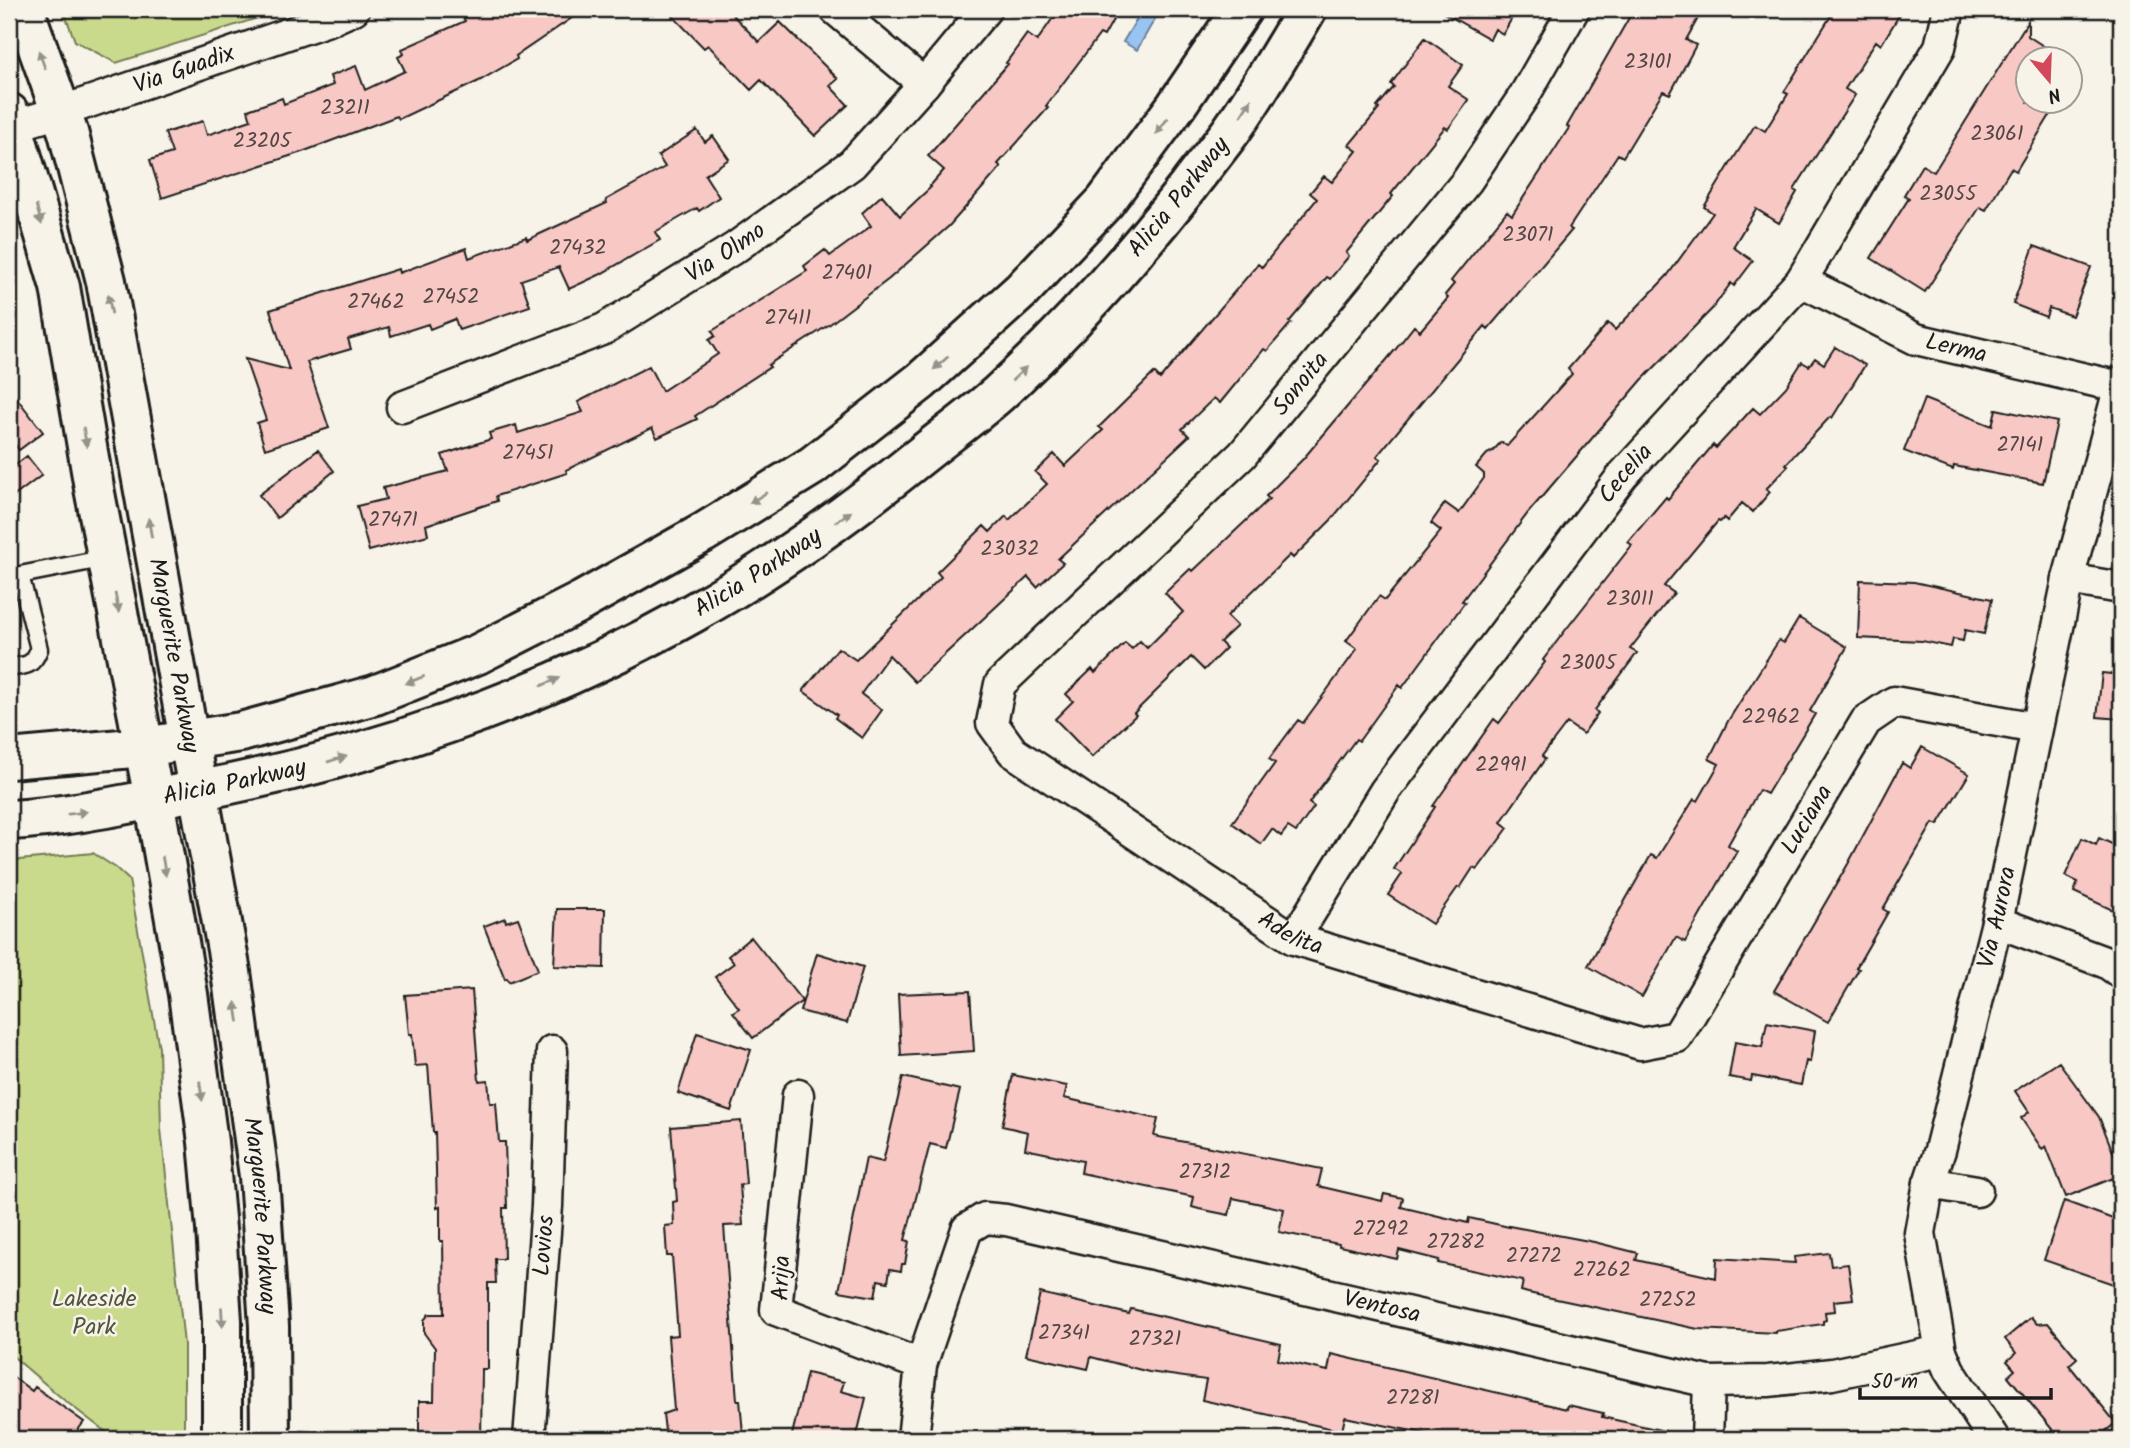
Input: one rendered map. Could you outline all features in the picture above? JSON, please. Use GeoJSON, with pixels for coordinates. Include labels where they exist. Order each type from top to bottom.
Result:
{"type":"FeatureCollection","features":[{"type":"Feature","properties":{"kind":"main road","name":"Marguerite Parkway"},"geometry":{"type":"LineString","coordinates":[[24,9],[61,112],[106,281],[231,972],[259,1176],[269,1326],[270,1439]]}},
{"type":"Feature","properties":{"kind":"main road","name":"Alicia Parkway"},"geometry":{"type":"LineString","coordinates":[[9,759],[144,747],[241,732],[375,695],[478,654],[582,601],[812,466],[921,381],[1031,280],[1105,202],[1176,106],[1242,9]]}},
{"type":"Feature","properties":{"kind":"main road","name":"Alicia Parkway"},"geometry":{"type":"LineString","coordinates":[[9,820],[112,808],[241,783],[308,768],[383,745],[510,699],[616,653],[693,613],[763,571],[853,510],[996,396],[1069,325],[1152,232],[1231,131],[1307,9]]}},
{"type":"Feature","properties":{"kind":"main road","name":"Marguerite Parkway"},"geometry":{"type":"LineString","coordinates":[[11,119],[60,287],[94,488],[154,799],[188,994],[208,1142],[222,1321],[222,1439]]}},
{"type":"Feature","properties":{"kind":"street","name":"Via Guadix"},"geometry":{"type":"LineString","coordinates":[[11,119],[61,112],[354,9]]}},
{"type":"Feature","properties":{"kind":"street"},"geometry":{"type":"LineString","coordinates":[[835,9],[924,84]]}},
{"type":"Feature","properties":{"kind":"street","name":"Via Olmo"},"geometry":{"type":"LineString","coordinates":[[402,407],[604,328],[725,254],[852,164],[924,84],[986,9]]}},
{"type":"Feature","properties":{"kind":"street","name":"Sonoita"},"geometry":{"type":"LineString","coordinates":[[992,723],[1000,684],[1242,455],[1467,181],[1524,96],[1574,9]]}},
{"type":"Feature","properties":{"kind":"street","name":"Cecelia"},"geometry":{"type":"LineString","coordinates":[[1294,939],[1385,791],[1623,475],[1801,281],[1940,47],[1949,9]]}},
{"type":"Feature","properties":{"kind":"street","name":"Lerma"},"geometry":{"type":"LineString","coordinates":[[1801,281],[1916,339],[2121,385]]}},
{"type":"Feature","properties":{"kind":"street","name":"Via Aurora"},"geometry":{"type":"LineString","coordinates":[[1994,1439],[1949,1370],[1941,1352],[1920,1233],[1928,1184],[1940,1150],[1997,922],[2068,579],[2121,385]]}},
{"type":"Feature","properties":{"kind":"street"},"geometry":{"type":"LineString","coordinates":[[2068,579],[2121,588]]}},
{"type":"Feature","properties":{"kind":"street","name":"Luciana"},"geometry":{"type":"LineString","coordinates":[[1640,1044],[1677,1037],[1866,721],[1894,702],[2036,728]]}},
{"type":"Feature","properties":{"kind":"street","name":"Adelita"},"geometry":{"type":"LineString","coordinates":[[992,723],[1013,752],[1294,939],[1640,1044]]}},
{"type":"Feature","properties":{"kind":"street"},"geometry":{"type":"LineString","coordinates":[[1997,922],[2108,963],[2121,973]]}},
{"type":"Feature","properties":{"kind":"street","name":"Lovios"},"geometry":{"type":"LineString","coordinates":[[528,1439],[547,1206],[552,1051]]}},
{"type":"Feature","properties":{"kind":"street","name":"Arija"},"geometry":{"type":"LineString","coordinates":[[798,1095],[776,1310],[921,1365]]}},
{"type":"Feature","properties":{"kind":"street"},"geometry":{"type":"LineString","coordinates":[[1928,1184],[1977,1191]]}},
{"type":"Feature","properties":{"kind":"street","name":"Ventosa"},"geometry":{"type":"LineString","coordinates":[[913,1439],[921,1365],[967,1229],[985,1218],[1020,1223],[1709,1382],[1768,1381],[1832,1374],[1941,1352]]}},
{"type":"Feature","properties":{"kind":"street"},"geometry":{"type":"LineString","coordinates":[[1707,1439],[1709,1382]]}},
{"type":"Feature","properties":{"kind":"lane"},"geometry":{"type":"LineString","coordinates":[[9,667],[24,667],[35,660],[38,649],[15,578],[108,558]]}},
{"type":"Feature","properties":{"kind":"green space"},"geometry":{"type":"Polygon","coordinates":[[[63,9],[286,9],[116,63],[75,41],[63,9]]]}},
{"type":"Feature","properties":{"kind":"green space","name":"Lakeside Park"},"geometry":{"type":"Polygon","coordinates":[[[93,853],[129,880],[159,1048],[161,1129],[184,1344],[184,1439],[115,1439],[9,1353],[9,861],[93,853]]]}},
{"type":"Feature","properties":{"kind":"water"},"geometry":{"type":"Polygon","coordinates":[[[1143,9],[1156,17],[1137,50],[1123,42],[1143,9]]]}},
{"type":"Feature","properties":{"kind":"building"},"geometry":{"type":"Polygon","coordinates":[[[458,9],[585,9],[516,56],[517,59],[479,81],[399,119],[397,116],[302,152],[162,198],[150,160],[172,153],[165,133],[203,121],[207,135],[251,120],[248,110],[282,98],[284,104],[333,85],[330,76],[356,66],[365,90],[405,71],[398,57],[404,54],[402,49],[465,21],[458,9]]]}},
{"type":"Feature","properties":{"kind":"building"},"geometry":{"type":"Polygon","coordinates":[[[666,9],[727,9],[759,42],[780,22],[838,79],[830,86],[848,105],[815,136],[761,80],[751,90],[708,45],[704,48],[666,9]]]}},
{"type":"Feature","properties":{"kind":"building"},"geometry":{"type":"Polygon","coordinates":[[[1059,9],[1119,9],[1104,36],[1100,34],[1046,106],[1048,108],[998,164],[1001,167],[949,226],[889,279],[830,324],[768,365],[770,367],[695,416],[697,419],[657,438],[652,428],[566,470],[567,473],[496,496],[497,501],[426,525],[428,535],[369,551],[357,506],[386,499],[383,488],[448,471],[442,455],[491,439],[489,433],[516,425],[518,433],[583,412],[578,402],[649,366],[662,391],[718,354],[709,340],[715,336],[712,331],[807,271],[804,266],[825,250],[830,256],[871,226],[862,213],[882,195],[900,216],[931,187],[944,170],[928,156],[1008,64],[1006,63],[1027,34],[1037,41],[1059,9]]]}},
{"type":"Feature","properties":{"kind":"building"},"geometry":{"type":"Polygon","coordinates":[[[1437,9],[1517,9],[1503,34],[1495,29],[1490,39],[1437,9]]]}},
{"type":"Feature","properties":{"kind":"building"},"geometry":{"type":"Polygon","coordinates":[[[1634,9],[1703,9],[1686,40],[1696,45],[1670,94],[1663,91],[1623,157],[1618,154],[1569,228],[1572,230],[1488,329],[1485,326],[1377,456],[1381,459],[1331,520],[1293,558],[1290,555],[1227,616],[1237,626],[1220,642],[1226,648],[1204,670],[1191,657],[1092,757],[1055,719],[1073,701],[1066,694],[1092,669],[1095,673],[1125,643],[1132,649],[1140,641],[1147,648],[1183,612],[1165,593],[1190,569],[1193,571],[1269,499],[1266,496],[1303,459],[1414,326],[1420,331],[1448,298],[1445,295],[1454,284],[1451,281],[1507,211],[1512,215],[1569,128],[1567,126],[1634,9]]]}},
{"type":"Feature","properties":{"kind":"building"},"geometry":{"type":"Polygon","coordinates":[[[1835,9],[1903,9],[1881,45],[1876,41],[1845,89],[1855,95],[1794,190],[1797,192],[1779,223],[1756,209],[1733,247],[1753,261],[1734,286],[1731,283],[1712,309],[1642,380],[1528,513],[1462,601],[1465,602],[1402,688],[1399,685],[1359,741],[1356,739],[1309,803],[1314,807],[1296,832],[1288,827],[1281,836],[1272,829],[1261,844],[1232,823],[1275,763],[1269,759],[1298,720],[1303,723],[1357,649],[1346,641],[1379,596],[1385,600],[1441,531],[1431,523],[1445,503],[1459,513],[1484,478],[1484,474],[1476,467],[1487,454],[1501,442],[1507,446],[1572,374],[1568,369],[1608,323],[1615,330],[1667,276],[1713,213],[1704,207],[1732,161],[1755,125],[1765,131],[1788,94],[1784,92],[1835,9]]]}},
{"type":"Feature","properties":{"kind":"building"},"geometry":{"type":"Polygon","coordinates":[[[2028,21],[2028,36],[2043,46],[2014,46],[2014,116],[2049,116],[2016,171],[2011,168],[1986,210],[1980,207],[1925,292],[1871,258],[1909,198],[1904,195],[1922,165],[1934,172],[2028,21]]]}},
{"type":"Feature","properties":{"kind":"building"},"geometry":{"type":"Polygon","coordinates":[[[1425,38],[1463,65],[1448,86],[1469,100],[1448,129],[1445,127],[1391,194],[1393,196],[1346,253],[1349,256],[1330,279],[1327,277],[1289,322],[1291,323],[1267,351],[1264,349],[1220,403],[1214,398],[1182,429],[1189,436],[1058,559],[1063,563],[1037,587],[1028,577],[915,682],[889,655],[861,694],[882,710],[862,738],[835,718],[837,715],[803,691],[838,648],[856,660],[941,577],[937,572],[984,526],[990,532],[1006,516],[1009,520],[1047,484],[1035,472],[1054,454],[1065,466],[1103,430],[1099,427],[1154,373],[1160,379],[1258,264],[1262,267],[1317,199],[1310,193],[1324,176],[1332,182],[1357,151],[1349,145],[1379,109],[1377,107],[1394,87],[1391,84],[1425,38]]]}},
{"type":"Feature","properties":{"kind":"building"},"geometry":{"type":"Polygon","coordinates":[[[697,130],[705,142],[713,136],[729,159],[705,175],[719,197],[699,211],[697,208],[655,232],[660,240],[569,289],[559,267],[521,280],[530,306],[459,330],[455,319],[430,329],[428,324],[391,336],[389,327],[348,339],[351,349],[307,362],[329,428],[265,449],[257,423],[266,420],[245,359],[289,370],[270,310],[398,269],[399,273],[466,248],[469,258],[526,237],[527,240],[607,203],[606,200],[665,167],[658,156],[697,130]]]}},
{"type":"Feature","properties":{"kind":"building"},"geometry":{"type":"Polygon","coordinates":[[[2034,246],[2091,267],[2072,316],[2049,308],[2046,317],[2013,304],[2034,246]]]}},
{"type":"Feature","properties":{"kind":"building"},"geometry":{"type":"Polygon","coordinates":[[[1835,347],[1865,365],[1832,418],[1830,417],[1786,464],[1788,466],[1766,489],[1770,492],[1753,512],[1742,503],[1727,521],[1724,518],[1718,521],[1664,586],[1674,593],[1630,649],[1637,653],[1595,710],[1598,713],[1583,734],[1567,723],[1542,756],[1545,759],[1501,822],[1508,828],[1477,870],[1473,868],[1432,924],[1388,895],[1402,874],[1394,869],[1435,807],[1433,806],[1494,719],[1499,723],[1545,662],[1543,660],[1632,545],[1628,542],[1713,445],[1716,448],[1753,408],[1760,414],[1786,387],[1802,362],[1809,366],[1815,358],[1824,364],[1835,347]]]}},
{"type":"Feature","properties":{"kind":"building"},"geometry":{"type":"Polygon","coordinates":[[[9,388],[43,432],[19,450],[9,436],[9,388]]]}},
{"type":"Feature","properties":{"kind":"building"},"geometry":{"type":"Polygon","coordinates":[[[1924,399],[1992,426],[1996,409],[2057,422],[2043,483],[1954,466],[1953,470],[1904,451],[1924,399]]]}},
{"type":"Feature","properties":{"kind":"building"},"geometry":{"type":"Polygon","coordinates":[[[318,450],[334,471],[277,518],[259,495],[318,450]]]}},
{"type":"Feature","properties":{"kind":"building"},"geometry":{"type":"Polygon","coordinates":[[[27,456],[42,475],[9,500],[9,470],[27,456]]]}},
{"type":"Feature","properties":{"kind":"building"},"geometry":{"type":"Polygon","coordinates":[[[1860,580],[1914,582],[1992,599],[1984,634],[1965,630],[1963,641],[1953,639],[1951,647],[1922,641],[1858,638],[1860,580]]]}},
{"type":"Feature","properties":{"kind":"building"},"geometry":{"type":"Polygon","coordinates":[[[1799,618],[1847,647],[1810,711],[1815,714],[1767,794],[1759,790],[1728,845],[1737,851],[1685,942],[1676,937],[1642,997],[1588,966],[1651,855],[1657,858],[1694,799],[1698,801],[1719,764],[1709,759],[1728,721],[1779,640],[1784,643],[1799,618]]]}},
{"type":"Feature","properties":{"kind":"building"},"geometry":{"type":"Polygon","coordinates":[[[2102,673],[2121,675],[2121,719],[2097,717],[2102,673]]]}},
{"type":"Feature","properties":{"kind":"building"},"geometry":{"type":"Polygon","coordinates":[[[1922,747],[1969,774],[1938,825],[1933,823],[1883,909],[1888,912],[1828,1022],[1774,991],[1848,864],[1902,763],[1910,768],[1922,747]]]}},
{"type":"Feature","properties":{"kind":"building"},"geometry":{"type":"Polygon","coordinates":[[[2082,838],[2096,845],[2099,838],[2121,848],[2121,914],[2074,892],[2078,882],[2065,876],[2082,838]]]}},
{"type":"Feature","properties":{"kind":"building"},"geometry":{"type":"Polygon","coordinates":[[[557,909],[605,909],[604,968],[554,966],[557,909]]]}},
{"type":"Feature","properties":{"kind":"building"},"geometry":{"type":"Polygon","coordinates":[[[505,918],[506,922],[518,918],[538,970],[509,982],[505,979],[484,926],[505,918]]]}},
{"type":"Feature","properties":{"kind":"building"},"geometry":{"type":"Polygon","coordinates":[[[751,937],[802,1001],[753,1038],[733,1012],[739,1008],[715,977],[734,963],[728,956],[751,937]]]}},
{"type":"Feature","properties":{"kind":"building"},"geometry":{"type":"Polygon","coordinates":[[[817,953],[863,967],[847,1023],[800,1011],[817,953]]]}},
{"type":"Feature","properties":{"kind":"building"},"geometry":{"type":"Polygon","coordinates":[[[472,990],[479,1081],[488,1080],[490,1103],[496,1103],[499,1142],[505,1142],[507,1208],[503,1208],[504,1259],[495,1259],[496,1283],[488,1283],[488,1369],[482,1369],[481,1439],[419,1439],[419,1401],[434,1401],[435,1348],[424,1333],[424,1320],[429,1314],[444,1314],[443,1241],[440,1241],[440,1207],[437,1208],[435,1132],[428,1065],[415,1066],[405,995],[472,990]]]}},
{"type":"Feature","properties":{"kind":"building"},"geometry":{"type":"Polygon","coordinates":[[[970,991],[974,1051],[901,1056],[898,994],[970,991]]]}},
{"type":"Feature","properties":{"kind":"building"},"geometry":{"type":"Polygon","coordinates":[[[1767,1022],[1815,1031],[1810,1062],[1806,1061],[1801,1085],[1752,1076],[1751,1081],[1729,1077],[1735,1042],[1762,1047],[1767,1022]]]}},
{"type":"Feature","properties":{"kind":"building"},"geometry":{"type":"Polygon","coordinates":[[[697,1033],[751,1050],[731,1111],[678,1093],[697,1033]]]}},
{"type":"Feature","properties":{"kind":"building"},"geometry":{"type":"Polygon","coordinates":[[[2059,1062],[2099,1117],[2121,1172],[2121,1175],[2066,1197],[2046,1146],[2042,1149],[2021,1118],[2029,1112],[2015,1091],[2059,1062]]]}},
{"type":"Feature","properties":{"kind":"building"},"geometry":{"type":"Polygon","coordinates":[[[1013,1075],[1067,1086],[1064,1098],[1158,1119],[1154,1136],[1322,1169],[1318,1186],[1382,1201],[1384,1194],[1403,1198],[1401,1207],[1468,1223],[1469,1218],[1594,1242],[1638,1253],[1636,1260],[1716,1278],[1717,1258],[1795,1263],[1794,1257],[1829,1253],[1831,1266],[1848,1264],[1853,1299],[1834,1301],[1835,1311],[1825,1312],[1826,1320],[1823,1324],[1776,1333],[1698,1329],[1528,1293],[1521,1291],[1523,1281],[1438,1263],[1439,1260],[1399,1250],[1397,1259],[1279,1232],[1284,1209],[1233,1198],[1229,1215],[1199,1209],[1192,1207],[1194,1197],[1081,1173],[1083,1161],[1025,1149],[1028,1132],[1002,1126],[1013,1075]]]}},
{"type":"Feature","properties":{"kind":"building"},"geometry":{"type":"Polygon","coordinates":[[[903,1077],[960,1090],[946,1148],[930,1144],[905,1240],[909,1241],[901,1271],[890,1269],[888,1282],[878,1280],[875,1297],[839,1291],[866,1158],[883,1162],[903,1077]]]}},
{"type":"Feature","properties":{"kind":"building"},"geometry":{"type":"Polygon","coordinates":[[[741,1121],[746,1184],[740,1185],[743,1225],[724,1226],[737,1400],[740,1400],[743,1434],[717,1436],[717,1439],[666,1439],[663,1414],[674,1410],[668,1336],[678,1335],[672,1256],[667,1256],[665,1226],[674,1225],[673,1202],[677,1201],[671,1127],[741,1121]]]}},
{"type":"Feature","properties":{"kind":"building"},"geometry":{"type":"Polygon","coordinates":[[[2064,1201],[2121,1222],[2121,1269],[2116,1285],[2044,1260],[2064,1201]]]}},
{"type":"Feature","properties":{"kind":"building"},"geometry":{"type":"Polygon","coordinates":[[[1040,1293],[1129,1314],[1131,1309],[1281,1344],[1278,1360],[1328,1371],[1331,1354],[1567,1409],[1568,1405],[1603,1413],[1602,1417],[1665,1431],[1664,1439],[1450,1439],[1345,1417],[1342,1431],[1202,1400],[1206,1380],[1149,1372],[1091,1357],[1088,1369],[1026,1355],[1040,1293]]]}},
{"type":"Feature","properties":{"kind":"building"},"geometry":{"type":"Polygon","coordinates":[[[2031,1317],[2037,1324],[2048,1323],[2077,1358],[2069,1365],[2116,1423],[2095,1439],[2060,1439],[2008,1376],[2015,1370],[2007,1361],[2016,1353],[2005,1339],[2031,1317]]]}},
{"type":"Feature","properties":{"kind":"building"},"geometry":{"type":"Polygon","coordinates":[[[807,1373],[844,1382],[841,1391],[866,1398],[856,1439],[791,1439],[807,1373]]]}},
{"type":"Feature","properties":{"kind":"building"},"geometry":{"type":"Polygon","coordinates":[[[9,1374],[32,1391],[35,1387],[84,1422],[71,1439],[9,1439],[9,1374]]]}}]}
